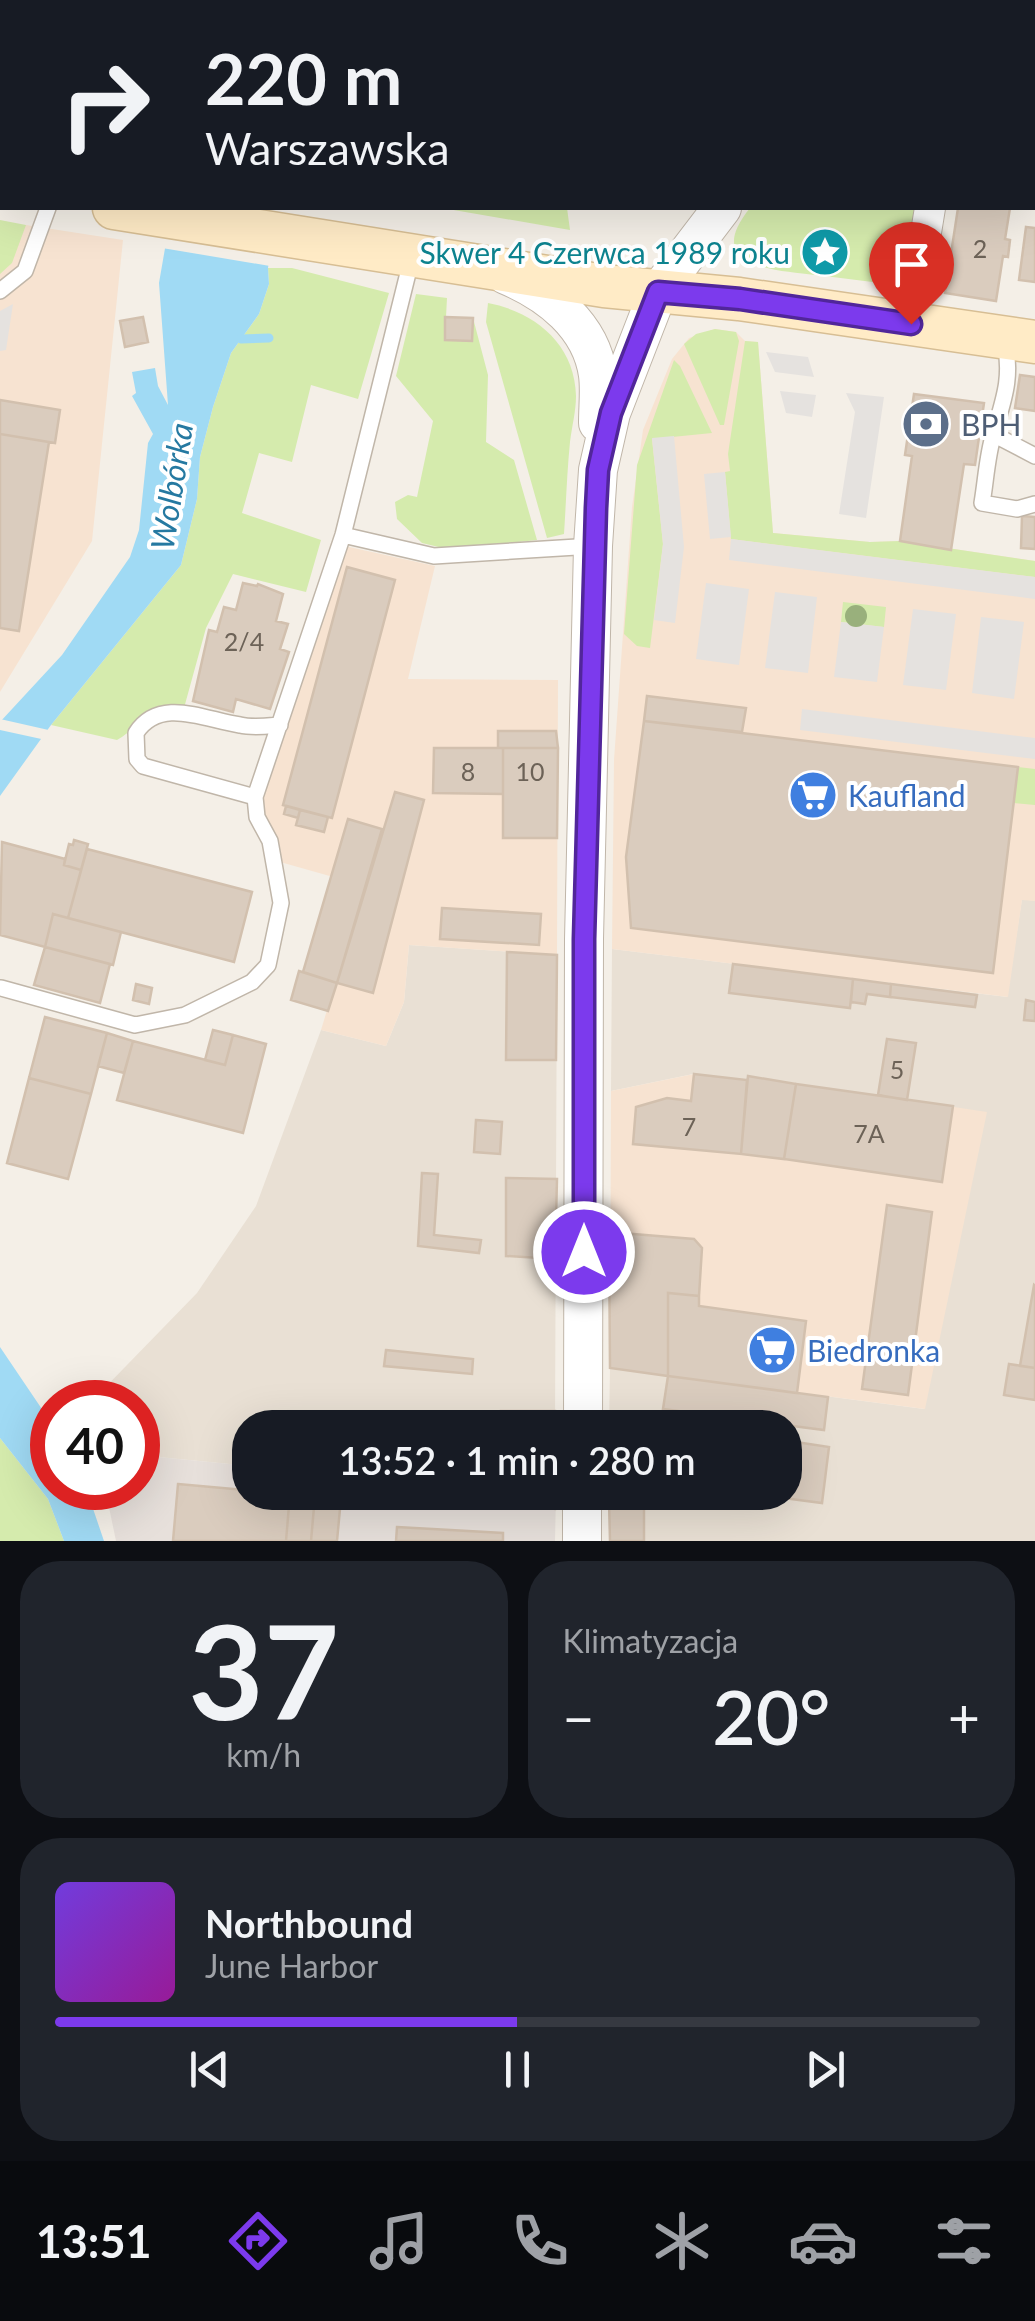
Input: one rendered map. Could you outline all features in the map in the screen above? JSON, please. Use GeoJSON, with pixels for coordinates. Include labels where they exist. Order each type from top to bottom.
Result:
{"type":"FeatureCollection","features":[{"type":"Feature","properties":{"kind":"main road"},"geometry":{"type":"LineString","coordinates":[[131,211],[490,269],[740,299],[1020,340]]}},
{"type":"Feature","properties":{"kind":"street"},"geometry":{"type":"LineString","coordinates":[[598,470],[611,413],[658,292],[720,210]]}},
{"type":"Feature","properties":{"kind":"street"},"geometry":{"type":"LineString","coordinates":[[911,324],[930,210]]}},
{"type":"Feature","properties":{"kind":"street"},"geometry":{"type":"LineString","coordinates":[[490,269],[528,284],[552,300],[582,334],[598,374],[584,939],[583,1410]]}},
{"type":"Feature","properties":{"kind":"street"},"geometry":{"type":"LineString","coordinates":[[582,1510],[582,1541]]}},
{"type":"Feature","properties":{"kind":"lane"},"geometry":{"type":"LineString","coordinates":[[0,291],[25,271],[47,210]]}},
{"type":"Feature","properties":{"kind":"lane"},"geometry":{"type":"LineString","coordinates":[[1,988],[135,1024],[185,1015],[252,982],[268,965],[281,903],[270,841],[257,817],[254,797],[343,535],[412,257]]}},
{"type":"Feature","properties":{"kind":"lane"},"geometry":{"type":"LineString","coordinates":[[1020,340],[993,434],[982,503],[1016,509],[1035,504]]}},
{"type":"Feature","properties":{"kind":"lane"},"geometry":{"type":"LineString","coordinates":[[993,434],[1035,456]]}},
{"type":"Feature","properties":{"kind":"lane"},"geometry":{"type":"LineString","coordinates":[[343,535],[434,556],[593,546]]}},
{"type":"Feature","properties":{"kind":"lane"},"geometry":{"type":"LineString","coordinates":[[254,797],[142,766],[137,759],[136,732],[154,714],[173,711],[245,726],[280,726]]}},
{"type":"Feature","properties":{"kind":"shaded area"},"geometry":{"type":"Polygon","coordinates":[[[26,225],[123,240],[92,541],[0,692],[0,226],[26,225]]]}},
{"type":"Feature","properties":{"kind":"shaded area"},"geometry":{"type":"Polygon","coordinates":[[[13,304],[6,350],[0,351],[0,311],[13,304]]]}},
{"type":"Feature","properties":{"kind":"shaded area"},"geometry":{"type":"Polygon","coordinates":[[[715,329],[736,332],[745,341],[758,342],[773,533],[900,541],[1035,561],[1035,901],[1022,900],[1008,997],[612,949],[614,760],[632,507],[643,430],[672,359],[689,338],[715,329]]]}},
{"type":"Feature","properties":{"kind":"shaded area"},"geometry":{"type":"Polygon","coordinates":[[[766,352],[808,357],[814,377],[775,372],[766,352]]]}},
{"type":"Feature","properties":{"kind":"shaded area"},"geometry":{"type":"Polygon","coordinates":[[[780,391],[816,395],[812,417],[786,413],[780,391]]]}},
{"type":"Feature","properties":{"kind":"shaded area"},"geometry":{"type":"Polygon","coordinates":[[[846,393],[884,397],[866,518],[839,514],[855,412],[846,393]]]}},
{"type":"Feature","properties":{"kind":"shaded area"},"geometry":{"type":"Polygon","coordinates":[[[674,436],[684,547],[675,623],[654,620],[663,544],[652,438],[674,436]]]}},
{"type":"Feature","properties":{"kind":"shaded area"},"geometry":{"type":"Polygon","coordinates":[[[725,472],[731,537],[710,539],[704,474],[725,472]]]}},
{"type":"Feature","properties":{"kind":"shaded area"},"geometry":{"type":"Polygon","coordinates":[[[731,539],[1035,577],[1035,599],[729,560],[731,539]]]}},
{"type":"Feature","properties":{"kind":"shaded area"},"geometry":{"type":"Polygon","coordinates":[[[331,543],[435,566],[408,679],[558,680],[557,955],[409,945],[404,1002],[386,1046],[321,1030],[365,886],[266,858],[261,799],[331,543]]]}},
{"type":"Feature","properties":{"kind":"shaded area"},"geometry":{"type":"Polygon","coordinates":[[[706,583],[749,589],[739,665],[696,659],[706,583]]]}},
{"type":"Feature","properties":{"kind":"shaded area"},"geometry":{"type":"Polygon","coordinates":[[[775,592],[817,597],[808,673],[765,668],[775,592]]]}},
{"type":"Feature","properties":{"kind":"shaded area"},"geometry":{"type":"Polygon","coordinates":[[[913,609],[956,614],[946,690],[903,685],[913,609]]]}},
{"type":"Feature","properties":{"kind":"shaded area"},"geometry":{"type":"Polygon","coordinates":[[[981,617],[1024,622],[1014,699],[972,693],[981,617]]]}},
{"type":"Feature","properties":{"kind":"shaded area"},"geometry":{"type":"Polygon","coordinates":[[[841,622],[884,627],[877,682],[834,677],[841,622]]]}},
{"type":"Feature","properties":{"kind":"shaded area"},"geometry":{"type":"Polygon","coordinates":[[[802,709],[1035,738],[1035,759],[800,730],[802,709]]]}},
{"type":"Feature","properties":{"kind":"shaded area"},"geometry":{"type":"Polygon","coordinates":[[[1022,899],[1035,901],[1035,1541],[610,1541],[609,1510],[802,1510],[802,1410],[609,1410],[610,1368],[924,1409],[953,1264],[796,1084],[749,1076],[747,1080],[693,1074],[611,1091],[612,949],[1007,997],[1022,899]]]}},
{"type":"Feature","properties":{"kind":"shaded area"},"geometry":{"type":"Polygon","coordinates":[[[409,945],[557,955],[555,1410],[232,1410],[232,1464],[160,1457],[160,1380],[112,1380],[197,1293],[256,1206],[321,1030],[386,1046],[404,1002],[409,945]]]}},
{"type":"Feature","properties":{"kind":"shaded area"},"geometry":{"type":"Polygon","coordinates":[[[694,1074],[747,1080],[748,1076],[987,1112],[925,1409],[610,1368],[611,1091],[694,1074]]]}},
{"type":"Feature","properties":{"kind":"shaded area"},"geometry":{"type":"Polygon","coordinates":[[[160,1457],[232,1464],[232,1510],[556,1510],[555,1541],[116,1541],[110,1510],[160,1510],[160,1457]]]}},
{"type":"Feature","properties":{"kind":"green space"},"geometry":{"type":"Polygon","coordinates":[[[454,210],[567,210],[570,230],[454,210]]]}},
{"type":"Feature","properties":{"kind":"green space","name":"Skwer 4 Czerwca 1989 roku"},"geometry":{"type":"Polygon","coordinates":[[[749,210],[919,210],[908,276],[894,285],[780,271],[749,262],[738,254],[734,243],[737,228],[749,210]]]}},
{"type":"Feature","properties":{"kind":"green space"},"geometry":{"type":"Polygon","coordinates":[[[0,220],[26,225],[12,263],[0,274],[0,220]]]}},
{"type":"Feature","properties":{"kind":"green space"},"geometry":{"type":"Polygon","coordinates":[[[268,268],[292,268],[389,293],[358,399],[311,385],[292,462],[259,453],[242,513],[321,540],[306,592],[233,574],[206,628],[184,708],[153,712],[117,740],[51,725],[181,565],[213,407],[231,353],[259,314],[269,284],[268,268]]]}},
{"type":"Feature","properties":{"kind":"green space"},"geometry":{"type":"Polygon","coordinates":[[[416,294],[447,298],[446,317],[473,318],[488,375],[486,442],[514,460],[537,540],[447,549],[422,543],[397,519],[395,502],[408,495],[417,497],[433,421],[396,376],[416,294]]]}},
{"type":"Feature","properties":{"kind":"green space"},"geometry":{"type":"Polygon","coordinates":[[[488,303],[521,314],[549,333],[560,346],[574,377],[576,396],[564,534],[547,538],[486,322],[488,303]]]}},
{"type":"Feature","properties":{"kind":"green space"},"geometry":{"type":"Polygon","coordinates":[[[715,329],[736,332],[739,341],[724,425],[720,425],[684,344],[696,334],[715,329]]]}},
{"type":"Feature","properties":{"kind":"green space"},"geometry":{"type":"Polygon","coordinates":[[[745,341],[758,342],[773,533],[900,541],[1035,561],[1035,577],[731,539],[725,472],[730,471],[728,454],[745,341]]]}},
{"type":"Feature","properties":{"kind":"green space"},"geometry":{"type":"Polygon","coordinates":[[[674,360],[712,433],[652,439],[663,544],[650,648],[637,646],[624,634],[637,465],[674,360]]]}},
{"type":"Feature","properties":{"kind":"green space"},"geometry":{"type":"Polygon","coordinates":[[[843,602],[886,607],[884,627],[841,622],[843,602]]]}},
{"type":"Feature","properties":{"kind":"green space"},"geometry":{"type":"Polygon","coordinates":[[[1018,767],[1035,769],[1035,805],[1014,803],[1018,767]]]}},
{"type":"Feature","properties":{"kind":"green space"},"geometry":{"type":"Polygon","coordinates":[[[0,1438],[30,1476],[30,1510],[52,1510],[64,1541],[0,1541],[0,1438]]]}},
{"type":"Feature","properties":{"kind":"water","name":"Wolbórka"},"geometry":{"type":"Polygon","coordinates":[[[172,210],[278,210],[269,284],[259,314],[231,353],[213,407],[181,565],[51,725],[0,796],[0,722],[62,655],[130,557],[139,530],[148,443],[153,434],[132,396],[136,393],[132,372],[155,368],[158,386],[168,405],[159,283],[172,210]]]}},
{"type":"Feature","properties":{"kind":"water"},"geometry":{"type":"Polygon","coordinates":[[[0,1347],[30,1391],[30,1476],[0,1438],[0,1347]]]}},
{"type":"Feature","properties":{"kind":"water"},"geometry":{"type":"Polygon","coordinates":[[[52,1510],[93,1510],[104,1541],[64,1541],[52,1510]]]}},
{"type":"Feature","properties":{"kind":"pier"},"geometry":{"type":"Polygon","coordinates":[[[167,210],[280,210],[270,266],[162,248],[167,210]]]}},
{"type":"Feature","properties":{"kind":"pier"},"geometry":{"type":"Polygon","coordinates":[[[0,719],[53,731],[46,740],[0,730],[0,719]]]}},
{"type":"Feature","properties":{"kind":"building"},"geometry":{"type":"Polygon","coordinates":[[[958,210],[1010,210],[1005,239],[1010,240],[1008,257],[1003,256],[996,301],[945,293],[958,210]]]}},
{"type":"Feature","properties":{"kind":"building"},"geometry":{"type":"Polygon","coordinates":[[[1026,227],[1035,228],[1035,282],[1019,280],[1026,227]]]}},
{"type":"Feature","properties":{"kind":"building"},"geometry":{"type":"Polygon","coordinates":[[[143,317],[148,342],[125,347],[120,321],[143,317]]]}},
{"type":"Feature","properties":{"kind":"building"},"geometry":{"type":"Polygon","coordinates":[[[445,317],[473,318],[472,341],[445,340],[445,317]]]}},
{"type":"Feature","properties":{"kind":"building"},"geometry":{"type":"Polygon","coordinates":[[[1020,375],[1035,377],[1035,411],[1015,408],[1020,375]]]}},
{"type":"Feature","properties":{"kind":"building"},"geometry":{"type":"Polygon","coordinates":[[[914,394],[984,403],[975,465],[964,464],[951,550],[900,541],[912,456],[905,455],[914,394]]]}},
{"type":"Feature","properties":{"kind":"building"},"geometry":{"type":"Polygon","coordinates":[[[0,400],[60,410],[55,443],[0,434],[0,400]]]}},
{"type":"Feature","properties":{"kind":"building"},"geometry":{"type":"Polygon","coordinates":[[[0,434],[49,442],[19,631],[0,628],[0,434]]]}},
{"type":"Feature","properties":{"kind":"building"},"geometry":{"type":"Polygon","coordinates":[[[1022,516],[1035,517],[1035,549],[1021,548],[1022,516]]]}},
{"type":"Feature","properties":{"kind":"building"},"geometry":{"type":"Polygon","coordinates":[[[347,567],[395,580],[332,818],[283,805],[347,567]]]}},
{"type":"Feature","properties":{"kind":"building"},"geometry":{"type":"Polygon","coordinates":[[[243,583],[258,584],[283,594],[276,621],[288,624],[280,649],[289,652],[270,709],[236,699],[233,712],[193,701],[209,630],[217,632],[224,607],[236,610],[243,583]]]}},
{"type":"Feature","properties":{"kind":"building"},"geometry":{"type":"Polygon","coordinates":[[[647,696],[746,708],[742,732],[644,721],[647,696]]]}},
{"type":"Feature","properties":{"kind":"building"},"geometry":{"type":"Polygon","coordinates":[[[644,721],[1018,767],[993,973],[631,928],[626,857],[644,721]]]}},
{"type":"Feature","properties":{"kind":"building"},"geometry":{"type":"Polygon","coordinates":[[[498,731],[556,731],[558,748],[498,748],[498,731]]]}},
{"type":"Feature","properties":{"kind":"building"},"geometry":{"type":"Polygon","coordinates":[[[434,748],[503,748],[503,794],[433,793],[434,748]]]}},
{"type":"Feature","properties":{"kind":"building"},"geometry":{"type":"Polygon","coordinates":[[[503,748],[558,748],[557,838],[503,838],[503,748]]]}},
{"type":"Feature","properties":{"kind":"building"},"geometry":{"type":"Polygon","coordinates":[[[395,792],[424,800],[373,993],[337,983],[395,792]]]}},
{"type":"Feature","properties":{"kind":"building"},"geometry":{"type":"Polygon","coordinates":[[[286,806],[300,810],[298,818],[284,814],[286,806]]]}},
{"type":"Feature","properties":{"kind":"building"},"geometry":{"type":"Polygon","coordinates":[[[300,810],[328,817],[324,832],[296,825],[300,810]]]}},
{"type":"Feature","properties":{"kind":"building"},"geometry":{"type":"Polygon","coordinates":[[[348,819],[382,829],[337,983],[303,972],[348,819]]]}},
{"type":"Feature","properties":{"kind":"building"},"geometry":{"type":"Polygon","coordinates":[[[74,840],[88,844],[81,870],[64,865],[69,844],[73,845],[74,840]]]}},
{"type":"Feature","properties":{"kind":"building"},"geometry":{"type":"Polygon","coordinates":[[[2,842],[65,859],[64,865],[81,870],[68,918],[53,914],[45,947],[0,935],[2,842]]]}},
{"type":"Feature","properties":{"kind":"building"},"geometry":{"type":"Polygon","coordinates":[[[87,849],[252,892],[234,962],[68,918],[87,849]]]}},
{"type":"Feature","properties":{"kind":"building"},"geometry":{"type":"Polygon","coordinates":[[[442,908],[541,914],[539,945],[440,939],[442,908]]]}},
{"type":"Feature","properties":{"kind":"building"},"geometry":{"type":"Polygon","coordinates":[[[53,914],[121,932],[113,965],[45,947],[53,914]]]}},
{"type":"Feature","properties":{"kind":"building"},"geometry":{"type":"Polygon","coordinates":[[[45,947],[110,964],[100,1003],[34,985],[45,947]]]}},
{"type":"Feature","properties":{"kind":"building"},"geometry":{"type":"Polygon","coordinates":[[[507,952],[557,955],[556,1060],[506,1060],[507,952]]]}},
{"type":"Feature","properties":{"kind":"building"},"geometry":{"type":"Polygon","coordinates":[[[733,964],[853,979],[850,1008],[729,993],[733,964]]]}},
{"type":"Feature","properties":{"kind":"building"},"geometry":{"type":"Polygon","coordinates":[[[299,971],[337,983],[328,1011],[291,1000],[299,971]]]}},
{"type":"Feature","properties":{"kind":"building"},"geometry":{"type":"Polygon","coordinates":[[[853,979],[891,984],[890,997],[867,994],[865,1004],[851,1002],[853,979]]]}},
{"type":"Feature","properties":{"kind":"building"},"geometry":{"type":"Polygon","coordinates":[[[136,984],[152,988],[149,1004],[133,1000],[136,984]]]}},
{"type":"Feature","properties":{"kind":"building"},"geometry":{"type":"Polygon","coordinates":[[[891,984],[977,995],[975,1007],[890,997],[891,984]]]}},
{"type":"Feature","properties":{"kind":"building"},"geometry":{"type":"Polygon","coordinates":[[[1026,1000],[1035,1002],[1035,1021],[1024,1020],[1026,1000]]]}},
{"type":"Feature","properties":{"kind":"building"},"geometry":{"type":"Polygon","coordinates":[[[45,1017],[107,1033],[91,1094],[29,1078],[45,1017]]]}},
{"type":"Feature","properties":{"kind":"building"},"geometry":{"type":"Polygon","coordinates":[[[213,1030],[233,1035],[225,1065],[205,1060],[213,1030]]]}},
{"type":"Feature","properties":{"kind":"building"},"geometry":{"type":"Polygon","coordinates":[[[107,1033],[133,1041],[124,1073],[98,1066],[107,1033]]]}},
{"type":"Feature","properties":{"kind":"building"},"geometry":{"type":"Polygon","coordinates":[[[233,1035],[266,1044],[243,1133],[117,1100],[133,1041],[225,1065],[233,1035]]]}},
{"type":"Feature","properties":{"kind":"building"},"geometry":{"type":"Polygon","coordinates":[[[887,1039],[916,1043],[907,1100],[878,1095],[887,1039]]]}},
{"type":"Feature","properties":{"kind":"building"},"geometry":{"type":"Polygon","coordinates":[[[694,1074],[747,1080],[741,1154],[633,1144],[636,1107],[667,1098],[691,1101],[694,1074]]]}},
{"type":"Feature","properties":{"kind":"building"},"geometry":{"type":"Polygon","coordinates":[[[748,1076],[796,1084],[784,1159],[741,1154],[748,1076]]]}},
{"type":"Feature","properties":{"kind":"building"},"geometry":{"type":"Polygon","coordinates":[[[29,1078],[91,1094],[68,1179],[7,1163],[29,1078]]]}},
{"type":"Feature","properties":{"kind":"building"},"geometry":{"type":"Polygon","coordinates":[[[796,1084],[953,1106],[942,1182],[784,1159],[796,1084]]]}},
{"type":"Feature","properties":{"kind":"building"},"geometry":{"type":"Polygon","coordinates":[[[476,1120],[502,1122],[500,1154],[474,1152],[476,1120]]]}},
{"type":"Feature","properties":{"kind":"building"},"geometry":{"type":"Polygon","coordinates":[[[422,1173],[438,1174],[434,1235],[481,1240],[479,1253],[418,1246],[422,1173]]]}},
{"type":"Feature","properties":{"kind":"building"},"geometry":{"type":"Polygon","coordinates":[[[506,1178],[557,1179],[555,1259],[506,1256],[506,1178]]]}},
{"type":"Feature","properties":{"kind":"building"},"geometry":{"type":"Polygon","coordinates":[[[887,1205],[932,1212],[908,1395],[862,1389],[887,1205]]]}},
{"type":"Feature","properties":{"kind":"building"},"geometry":{"type":"Polygon","coordinates":[[[609,1232],[694,1239],[702,1248],[699,1296],[668,1293],[668,1376],[610,1368],[609,1232]]]}},
{"type":"Feature","properties":{"kind":"building"},"geometry":{"type":"Polygon","coordinates":[[[1035,1286],[1035,1368],[1020,1366],[1035,1286]]]}},
{"type":"Feature","properties":{"kind":"building"},"geometry":{"type":"Polygon","coordinates":[[[668,1293],[699,1296],[699,1306],[806,1321],[797,1393],[668,1376],[668,1293]]]}},
{"type":"Feature","properties":{"kind":"building"},"geometry":{"type":"Polygon","coordinates":[[[386,1350],[473,1359],[472,1374],[384,1366],[386,1350]]]}},
{"type":"Feature","properties":{"kind":"building"},"geometry":{"type":"Polygon","coordinates":[[[1009,1364],[1035,1368],[1035,1400],[1004,1395],[1009,1364]]]}},
{"type":"Feature","properties":{"kind":"building"},"geometry":{"type":"Polygon","coordinates":[[[668,1376],[828,1397],[824,1430],[802,1427],[802,1410],[663,1409],[668,1376]]]}},
{"type":"Feature","properties":{"kind":"building"},"geometry":{"type":"Polygon","coordinates":[[[802,1443],[829,1447],[822,1503],[802,1500],[802,1443]]]}},
{"type":"Feature","properties":{"kind":"building"},"geometry":{"type":"Polygon","coordinates":[[[178,1484],[232,1489],[232,1510],[289,1510],[286,1541],[173,1541],[178,1484]]]}},
{"type":"Feature","properties":{"kind":"building"},"geometry":{"type":"Polygon","coordinates":[[[289,1510],[314,1510],[311,1541],[286,1541],[289,1510]]]}},
{"type":"Feature","properties":{"kind":"building"},"geometry":{"type":"Polygon","coordinates":[[[314,1510],[340,1510],[337,1541],[311,1541],[314,1510]]]}},
{"type":"Feature","properties":{"kind":"building"},"geometry":{"type":"Polygon","coordinates":[[[609,1510],[644,1510],[644,1541],[610,1541],[609,1510]]]}},
{"type":"Feature","properties":{"kind":"building"},"geometry":{"type":"Polygon","coordinates":[[[397,1527],[503,1533],[503,1541],[396,1541],[397,1527]]]}},
{"type":"Feature","properties":{"kind":"waterway"},"geometry":{"type":"LineString","coordinates":[[241,339],[269,338]]}},
{"type":"Feature","properties":{"kind":"place","name":"Skwer 4 Czerwca 1989 roku"},"geometry":{"type":"Point","coordinates":[825,252]}},
{"type":"Feature","properties":{"kind":"place","name":"BPH"},"geometry":{"type":"Point","coordinates":[926,424]}},
{"type":"Feature","properties":{"kind":"place","name":"Kaufland"},"geometry":{"type":"Point","coordinates":[813,795]}},
{"type":"Feature","properties":{"kind":"place","name":"Biedronka"},"geometry":{"type":"Point","coordinates":[772,1350]}},
{"type":"Feature","properties":{"kind":"route"},"geometry":{"type":"LineString","coordinates":[[584,1252],[584,939],[593,546],[598,470],[611,413],[658,292],[740,299],[911,324]]}}]}
